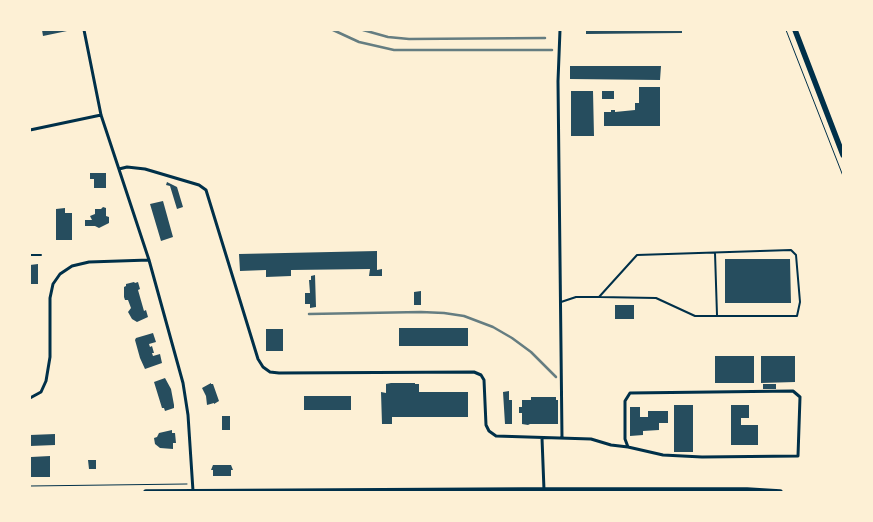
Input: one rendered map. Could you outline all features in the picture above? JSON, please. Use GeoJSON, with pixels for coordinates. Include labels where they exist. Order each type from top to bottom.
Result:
{"type":"FeatureCollection","features":[{"type":"Feature","properties":{"kind":"main road"},"geometry":{"type":"LineString","coordinates":[[795,30],[843,155]]}},
{"type":"Feature","properties":{"kind":"main road"},"geometry":{"type":"LineString","coordinates":[[146,492],[544,490],[780,492]]}},
{"type":"Feature","properties":{"kind":"street"},"geometry":{"type":"LineString","coordinates":[[84,30],[101,115],[149,260],[186,392],[193,491]]}},
{"type":"Feature","properties":{"kind":"street"},"geometry":{"type":"LineString","coordinates":[[560,30],[558,81],[562,438]]}},
{"type":"Feature","properties":{"kind":"street"},"geometry":{"type":"LineString","coordinates":[[30,130],[101,115]]}},
{"type":"Feature","properties":{"kind":"street"},"geometry":{"type":"LineString","coordinates":[[119,169],[127,166],[145,169],[199,185],[206,190],[258,359],[267,370],[279,373],[474,372],[482,377],[485,384],[485,422],[489,431],[500,438],[590,439],[663,455],[702,457],[798,456],[800,397],[793,391],[630,393],[625,401],[625,439],[628,447]]}},
{"type":"Feature","properties":{"kind":"street"},"geometry":{"type":"LineString","coordinates":[[30,398],[41,392],[46,381],[50,357],[50,298],[53,284],[60,274],[80,263],[149,260]]}},
{"type":"Feature","properties":{"kind":"street"},"geometry":{"type":"LineString","coordinates":[[542,438],[544,490]]}},
{"type":"Feature","properties":{"kind":"lane"},"geometry":{"type":"LineString","coordinates":[[561,302],[576,297],[656,298],[695,316],[797,316],[800,302],[796,255],[791,250],[637,255],[599,297]]}},
{"type":"Feature","properties":{"kind":"lane"},"geometry":{"type":"LineString","coordinates":[[715,252],[717,315]]}},
{"type":"Feature","properties":{"kind":"lane"},"geometry":{"type":"LineString","coordinates":[[30,255],[41,255]]}},
{"type":"Feature","properties":{"kind":"path"},"geometry":{"type":"LineString","coordinates":[[786,30],[843,176]]}},
{"type":"Feature","properties":{"kind":"path"},"geometry":{"type":"LineString","coordinates":[[30,486],[193,484]]}},
{"type":"Feature","properties":{"kind":"building"},"geometry":{"type":"Polygon","coordinates":[[[42,30],[66,30],[67,31],[43,36],[42,30]]]}},
{"type":"Feature","properties":{"kind":"building"},"geometry":{"type":"Polygon","coordinates":[[[586,30],[682,30],[682,33],[586,34],[586,30]]]}},
{"type":"Feature","properties":{"kind":"building"},"geometry":{"type":"Polygon","coordinates":[[[570,66],[661,66],[660,80],[570,79],[570,66]]]}},
{"type":"Feature","properties":{"kind":"building"},"geometry":{"type":"Polygon","coordinates":[[[639,87],[660,87],[660,126],[604,126],[604,112],[611,112],[611,110],[615,110],[615,112],[635,110],[635,103],[639,103],[639,87]]]}},
{"type":"Feature","properties":{"kind":"building"},"geometry":{"type":"Polygon","coordinates":[[[571,91],[593,91],[594,136],[571,136],[571,91]]]}},
{"type":"Feature","properties":{"kind":"building"},"geometry":{"type":"Polygon","coordinates":[[[602,91],[614,91],[614,99],[602,99],[602,91]]]}},
{"type":"Feature","properties":{"kind":"building"},"geometry":{"type":"Polygon","coordinates":[[[90,173],[106,173],[106,188],[94,188],[94,179],[90,179],[90,173]]]}},
{"type":"Feature","properties":{"kind":"building"},"geometry":{"type":"Polygon","coordinates":[[[167,182],[177,187],[183,207],[177,209],[170,186],[166,185],[167,182]]]}},
{"type":"Feature","properties":{"kind":"building"},"geometry":{"type":"Polygon","coordinates":[[[163,201],[173,237],[161,241],[150,204],[163,201]]]}},
{"type":"Feature","properties":{"kind":"building"},"geometry":{"type":"Polygon","coordinates":[[[65,208],[65,213],[72,213],[72,240],[56,240],[56,209],[65,208]]]}},
{"type":"Feature","properties":{"kind":"building"},"geometry":{"type":"Polygon","coordinates":[[[106,208],[106,216],[109,217],[109,223],[99,228],[85,226],[85,220],[92,220],[90,216],[95,214],[95,209],[106,208]]]}},
{"type":"Feature","properties":{"kind":"building"},"geometry":{"type":"Polygon","coordinates":[[[377,251],[377,270],[382,269],[382,276],[369,276],[370,269],[291,270],[291,276],[266,277],[266,270],[240,271],[239,254],[377,251]]]}},
{"type":"Feature","properties":{"kind":"building"},"geometry":{"type":"Polygon","coordinates":[[[725,259],[790,259],[791,303],[725,303],[725,259]]]}},
{"type":"Feature","properties":{"kind":"building"},"geometry":{"type":"Polygon","coordinates":[[[38,264],[38,284],[30,284],[30,265],[38,264]]]}},
{"type":"Feature","properties":{"kind":"building"},"geometry":{"type":"Polygon","coordinates":[[[315,275],[316,307],[310,308],[310,304],[305,304],[305,293],[310,293],[309,280],[311,280],[311,276],[315,275]]]}},
{"type":"Feature","properties":{"kind":"building"},"geometry":{"type":"Polygon","coordinates":[[[138,282],[140,289],[138,290],[144,311],[146,310],[148,317],[137,322],[132,319],[128,312],[131,308],[128,300],[125,300],[124,297],[124,287],[126,284],[138,282]]]}},
{"type":"Feature","properties":{"kind":"building"},"geometry":{"type":"Polygon","coordinates":[[[421,291],[421,305],[414,305],[414,292],[421,291]]]}},
{"type":"Feature","properties":{"kind":"building"},"geometry":{"type":"Polygon","coordinates":[[[615,305],[634,305],[634,319],[615,319],[615,305]]]}},
{"type":"Feature","properties":{"kind":"building"},"geometry":{"type":"Polygon","coordinates":[[[399,328],[468,328],[468,346],[399,346],[399,328]]]}},
{"type":"Feature","properties":{"kind":"building"},"geometry":{"type":"Polygon","coordinates":[[[266,329],[283,329],[283,351],[266,351],[266,329]]]}},
{"type":"Feature","properties":{"kind":"building"},"geometry":{"type":"Polygon","coordinates":[[[153,333],[156,342],[149,344],[150,347],[152,346],[153,356],[160,354],[162,363],[145,369],[135,340],[136,338],[153,333]]]}},
{"type":"Feature","properties":{"kind":"building"},"geometry":{"type":"Polygon","coordinates":[[[715,356],[754,356],[754,383],[715,383],[715,356]]]}},
{"type":"Feature","properties":{"kind":"building"},"geometry":{"type":"Polygon","coordinates":[[[761,356],[795,356],[795,382],[761,383],[761,356]]]}},
{"type":"Feature","properties":{"kind":"building"},"geometry":{"type":"Polygon","coordinates":[[[165,378],[171,389],[174,408],[165,411],[162,408],[154,382],[165,378]]]}},
{"type":"Feature","properties":{"kind":"building"},"geometry":{"type":"Polygon","coordinates":[[[211,383],[219,401],[207,405],[206,396],[202,388],[211,383]]]}},
{"type":"Feature","properties":{"kind":"building"},"geometry":{"type":"Polygon","coordinates":[[[386,384],[419,384],[419,392],[468,392],[468,417],[392,417],[392,424],[382,424],[381,392],[386,393],[386,384]]]}},
{"type":"Feature","properties":{"kind":"building"},"geometry":{"type":"Polygon","coordinates":[[[763,384],[776,384],[776,389],[763,389],[763,384]]]}},
{"type":"Feature","properties":{"kind":"building"},"geometry":{"type":"Polygon","coordinates":[[[509,391],[509,400],[512,400],[512,424],[505,424],[503,392],[509,391]]]}},
{"type":"Feature","properties":{"kind":"building"},"geometry":{"type":"Polygon","coordinates":[[[304,396],[351,396],[351,410],[304,410],[304,396]]]}},
{"type":"Feature","properties":{"kind":"building"},"geometry":{"type":"Polygon","coordinates":[[[531,397],[556,397],[556,400],[558,400],[558,424],[522,424],[522,413],[519,413],[519,407],[522,407],[522,400],[531,400],[531,397]]]}},
{"type":"Feature","properties":{"kind":"building"},"geometry":{"type":"Polygon","coordinates":[[[674,405],[693,405],[693,452],[674,452],[674,405]]]}},
{"type":"Feature","properties":{"kind":"building"},"geometry":{"type":"Polygon","coordinates":[[[731,405],[749,405],[749,418],[741,418],[741,425],[758,425],[758,445],[731,445],[731,405]]]}},
{"type":"Feature","properties":{"kind":"building"},"geometry":{"type":"Polygon","coordinates":[[[630,407],[640,407],[640,417],[648,417],[648,411],[668,411],[668,423],[659,423],[659,430],[643,431],[643,435],[630,436],[630,407]]]}},
{"type":"Feature","properties":{"kind":"building"},"geometry":{"type":"Polygon","coordinates":[[[222,416],[230,416],[230,430],[222,430],[222,416]]]}},
{"type":"Feature","properties":{"kind":"building"},"geometry":{"type":"Polygon","coordinates":[[[172,430],[172,433],[175,433],[176,443],[173,443],[173,449],[160,448],[155,444],[154,438],[159,433],[172,430]]]}},
{"type":"Feature","properties":{"kind":"building"},"geometry":{"type":"Polygon","coordinates":[[[55,434],[55,445],[30,446],[30,435],[55,434]]]}},
{"type":"Feature","properties":{"kind":"building"},"geometry":{"type":"Polygon","coordinates":[[[50,456],[50,477],[30,477],[31,457],[50,456]]]}},
{"type":"Feature","properties":{"kind":"building"},"geometry":{"type":"Polygon","coordinates":[[[88,460],[96,460],[96,469],[89,469],[88,460]]]}},
{"type":"Feature","properties":{"kind":"building"},"geometry":{"type":"Polygon","coordinates":[[[213,465],[231,465],[233,470],[231,470],[231,476],[213,476],[213,470],[211,470],[213,465]]]}},
{"type":"Feature","properties":{"kind":"railway"},"geometry":{"type":"LineString","coordinates":[[333,30],[359,42],[394,50],[552,50]]}},
{"type":"Feature","properties":{"kind":"railway"},"geometry":{"type":"LineString","coordinates":[[363,30],[388,37],[409,39],[545,38]]}},
{"type":"Feature","properties":{"kind":"railway"},"geometry":{"type":"LineString","coordinates":[[309,314],[421,312],[464,316],[493,327],[512,338],[531,352],[556,377]]}}]}
